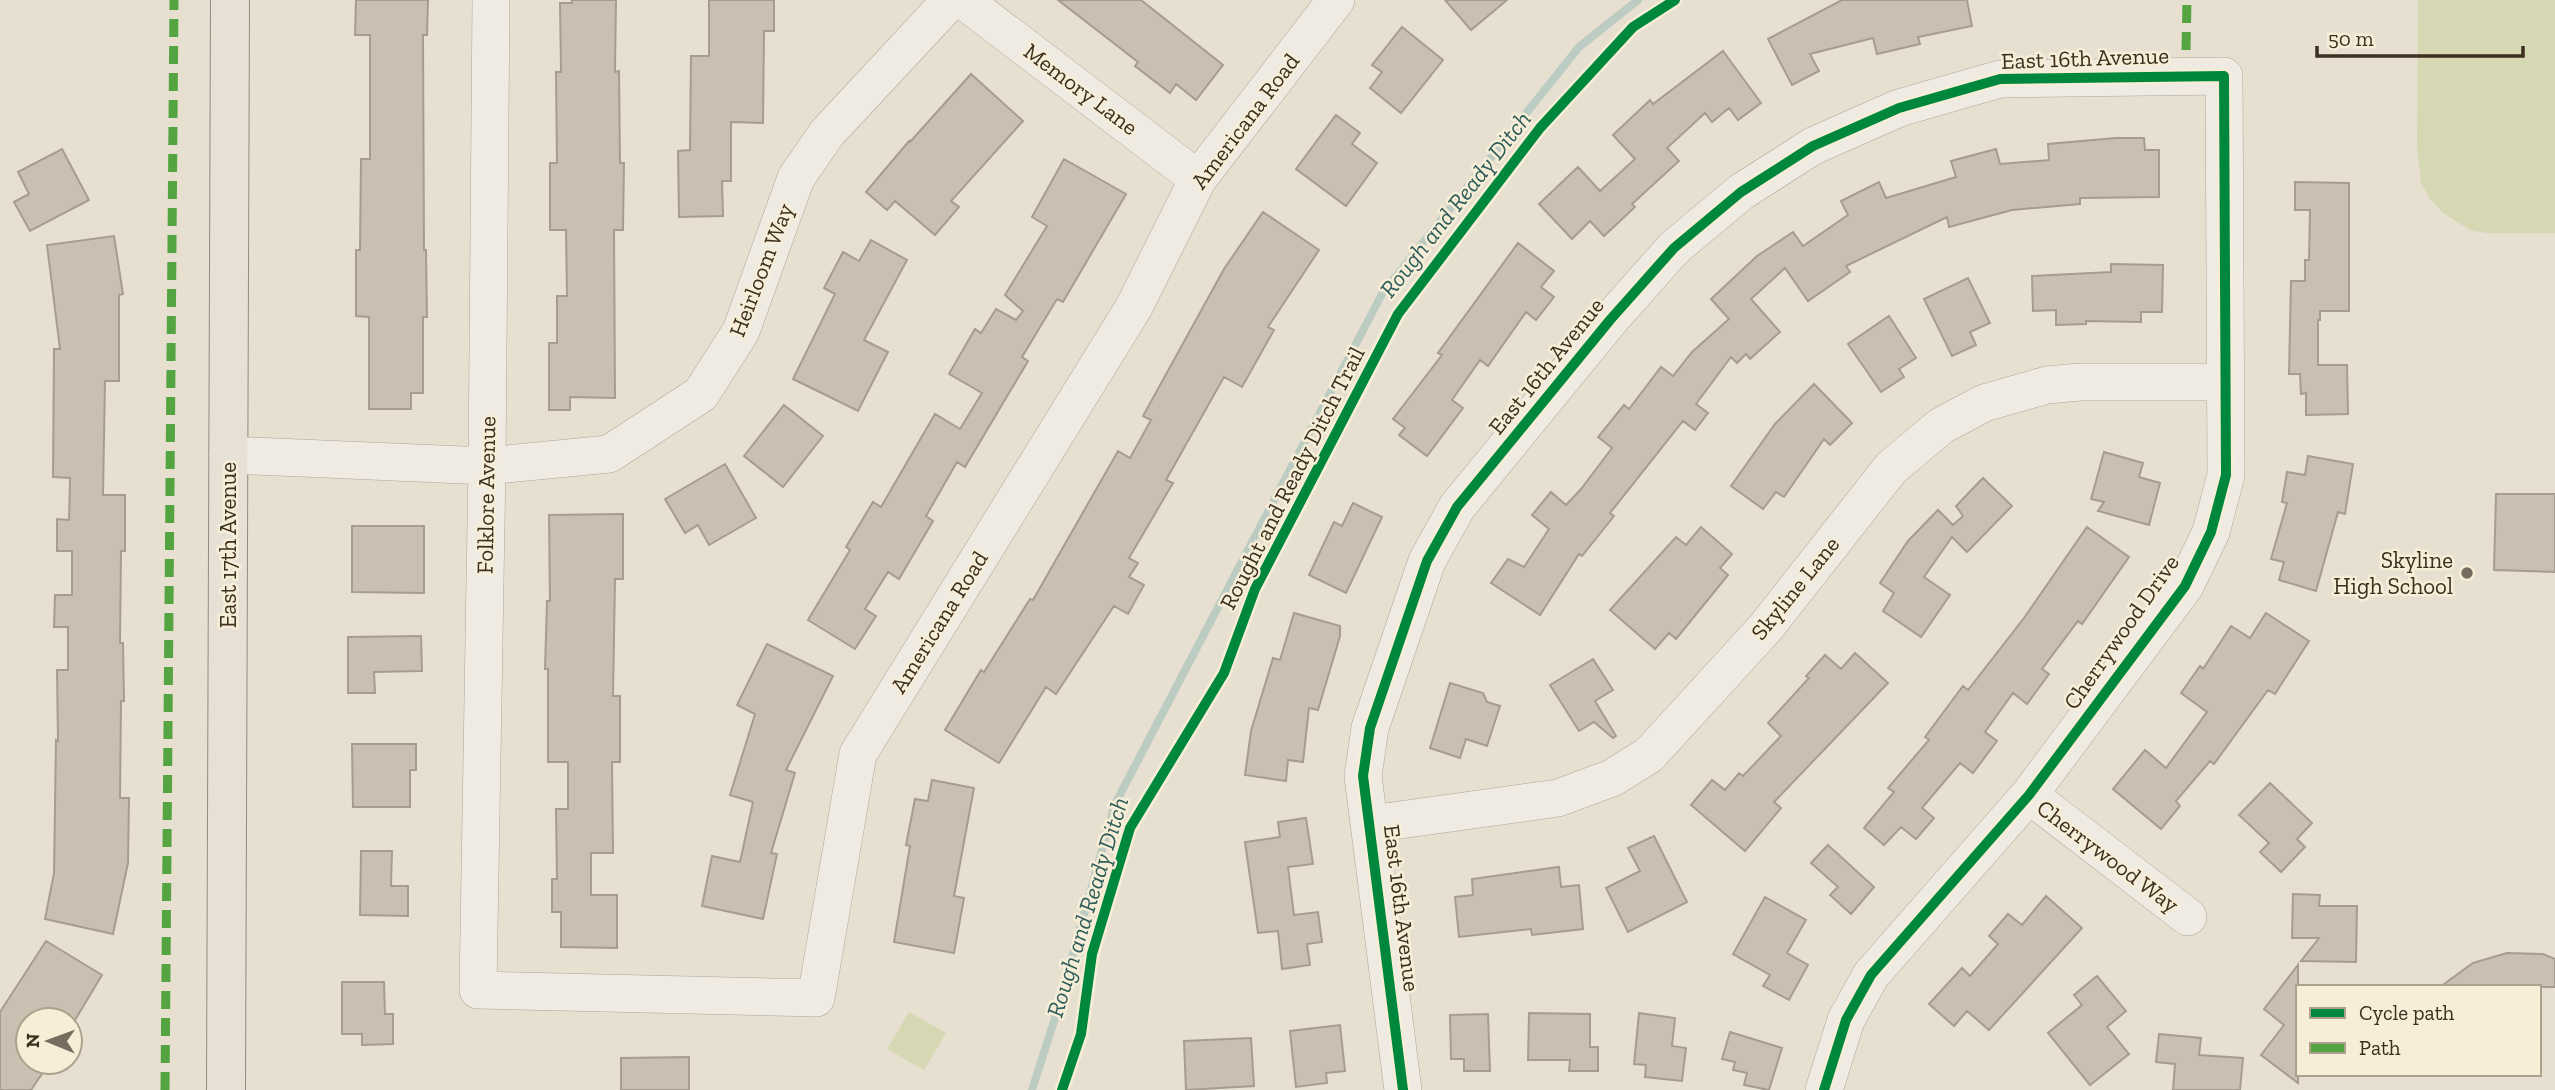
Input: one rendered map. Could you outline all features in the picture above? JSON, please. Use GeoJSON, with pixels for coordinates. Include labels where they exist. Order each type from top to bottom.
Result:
{"type":"FeatureCollection","features":[{"type":"Feature","properties":{"kind":"main road","name":"East 17th Avenue"},"geometry":{"type":"LineString","coordinates":[[226,1090],[230,0]]}},
{"type":"Feature","properties":{"kind":"street","name":"Folklore Avenue"},"geometry":{"type":"LineString","coordinates":[[478,990],[487,466],[491,0]]}},
{"type":"Feature","properties":{"kind":"street","name":"Heirloom Way"},"geometry":{"type":"LineString","coordinates":[[228,455],[487,466],[609,454],[701,394],[741,331],[796,178],[827,134],[951,0]]}},
{"type":"Feature","properties":{"kind":"street","name":"Memory Lane"},"geometry":{"type":"LineString","coordinates":[[963,0],[1198,179]]}},
{"type":"Feature","properties":{"kind":"street","name":"Americana Road"},"geometry":{"type":"LineString","coordinates":[[478,990],[816,998],[858,754],[1133,307],[1198,179],[1336,0]]}},
{"type":"Feature","properties":{"kind":"street","name":"Cherrywood Drive"},"geometry":{"type":"LineString","coordinates":[[1824,1090],[1846,1020],[1871,975],[2029,795],[2185,586],[2211,532],[2226,475],[2224,76]]}},
{"type":"Feature","properties":{"kind":"street","name":"East 16th Avenue"},"geometry":{"type":"LineString","coordinates":[[1403,1090],[1363,776],[1370,728],[1427,561],[1457,507],[1609,320],[1674,248],[1741,192],[1803,153],[1899,108],[2000,79],[2224,76]]}},
{"type":"Feature","properties":{"kind":"street","name":"Skyline Lane"},"geometry":{"type":"LineString","coordinates":[[1371,824],[1558,798],[1612,778],[1649,755],[1766,627],[1891,468],[1941,426],[1984,403],[2047,385],[2080,382],[2225,382]]}},
{"type":"Feature","properties":{"kind":"street","name":"Cherrywood Way"},"geometry":{"type":"LineString","coordinates":[[2029,795],[2188,916]]}},
{"type":"Feature","properties":{"kind":"green space"},"geometry":{"type":"Polygon","coordinates":[[[2418,0],[2555,0],[2555,233],[2487,233],[2470,230],[2443,213],[2430,199],[2421,183],[2417,147],[2418,0]]]}},
{"type":"Feature","properties":{"kind":"green space"},"geometry":{"type":"Polygon","coordinates":[[[909,1012],[946,1033],[924,1070],[887,1049],[909,1012]]]}},
{"type":"Feature","properties":{"kind":"building"},"geometry":{"type":"Polygon","coordinates":[[[356,0],[428,0],[427,35],[423,35],[427,317],[423,317],[423,393],[411,393],[411,409],[369,409],[369,317],[356,316],[356,250],[360,250],[361,159],[370,159],[370,35],[355,35],[356,0]]]}},
{"type":"Feature","properties":{"kind":"building"},"geometry":{"type":"Polygon","coordinates":[[[572,0],[616,0],[615,72],[619,71],[620,163],[624,163],[623,230],[614,230],[615,398],[570,397],[570,410],[549,410],[549,343],[557,343],[557,296],[567,296],[566,230],[550,230],[550,163],[557,163],[556,72],[561,72],[560,3],[572,3],[572,0]]]}},
{"type":"Feature","properties":{"kind":"building"},"geometry":{"type":"Polygon","coordinates":[[[709,0],[774,0],[774,31],[764,31],[763,123],[731,122],[731,181],[722,181],[723,216],[679,217],[678,151],[690,150],[691,56],[709,56],[709,0]]]}},
{"type":"Feature","properties":{"kind":"building"},"geometry":{"type":"Polygon","coordinates":[[[1058,0],[1141,0],[1223,65],[1196,100],[1176,84],[1170,93],[1135,66],[1138,62],[1058,0]]]}},
{"type":"Feature","properties":{"kind":"building"},"geometry":{"type":"Polygon","coordinates":[[[1445,0],[1507,0],[1471,30],[1445,0]]]}},
{"type":"Feature","properties":{"kind":"building"},"geometry":{"type":"Polygon","coordinates":[[[1842,0],[1967,0],[1972,26],[1918,37],[1920,44],[1877,54],[1873,38],[1810,54],[1819,71],[1792,85],[1768,39],[1842,0]]]}},
{"type":"Feature","properties":{"kind":"building"},"geometry":{"type":"Polygon","coordinates":[[[1402,27],[1443,60],[1401,113],[1370,88],[1382,72],[1372,65],[1402,27]]]}},
{"type":"Feature","properties":{"kind":"building"},"geometry":{"type":"Polygon","coordinates":[[[1723,51],[1761,103],[1738,120],[1729,108],[1712,122],[1705,113],[1667,148],[1679,161],[1632,204],[1635,207],[1604,236],[1590,221],[1572,239],[1539,204],[1578,167],[1600,191],[1635,159],[1613,135],[1650,100],[1653,104],[1723,51]]]}},
{"type":"Feature","properties":{"kind":"building"},"geometry":{"type":"Polygon","coordinates":[[[971,74],[1023,121],[951,201],[959,207],[935,235],[895,201],[887,210],[866,192],[971,74]]]}},
{"type":"Feature","properties":{"kind":"building"},"geometry":{"type":"Polygon","coordinates":[[[1336,115],[1360,133],[1352,144],[1377,163],[1346,206],[1296,169],[1336,115]]]}},
{"type":"Feature","properties":{"kind":"building"},"geometry":{"type":"Polygon","coordinates":[[[2144,138],[2145,150],[2159,150],[2159,197],[2080,198],[2080,204],[2012,210],[1949,227],[1947,217],[1846,266],[1850,272],[1808,301],[1785,268],[1751,299],[1780,332],[1750,359],[1746,354],[1737,363],[1731,357],[1696,404],[1708,413],[1695,430],[1683,421],[1610,513],[1614,516],[1582,556],[1579,554],[1540,615],[1491,583],[1508,559],[1524,567],[1549,529],[1532,515],[1551,492],[1566,505],[1581,489],[1612,448],[1598,437],[1624,405],[1629,409],[1661,367],[1673,376],[1692,352],[1729,319],[1711,299],[1757,256],[1793,232],[1803,246],[1848,215],[1841,201],[1879,182],[1886,198],[1956,177],[1951,161],[1996,149],[2000,164],[2049,160],[2048,144],[2144,138]]]}},
{"type":"Feature","properties":{"kind":"building"},"geometry":{"type":"Polygon","coordinates":[[[62,149],[89,200],[30,231],[14,202],[29,194],[18,172],[62,149]]]}},
{"type":"Feature","properties":{"kind":"building"},"geometry":{"type":"Polygon","coordinates":[[[1064,159],[1126,194],[1063,302],[1057,299],[1022,357],[1028,361],[965,467],[957,462],[926,516],[933,521],[899,579],[888,572],[865,609],[876,616],[855,649],[808,620],[850,550],[846,547],[873,502],[881,507],[935,414],[960,429],[982,393],[949,374],[975,329],[981,333],[996,309],[1016,320],[1023,311],[1005,295],[1047,226],[1032,217],[1064,159]]]}},
{"type":"Feature","properties":{"kind":"building"},"geometry":{"type":"Polygon","coordinates":[[[2295,182],[2349,183],[2349,311],[2320,311],[2318,320],[2318,365],[2347,365],[2348,414],[2306,415],[2306,393],[2301,394],[2300,374],[2289,374],[2291,281],[2305,281],[2305,260],[2309,260],[2310,210],[2295,210],[2295,182]]]}},
{"type":"Feature","properties":{"kind":"building"},"geometry":{"type":"Polygon","coordinates":[[[1263,212],[1319,250],[1268,327],[1274,330],[1242,387],[1224,377],[1166,480],[1173,483],[1129,558],[1138,563],[1129,577],[1144,585],[1128,614],[1114,606],[1056,694],[1046,687],[999,763],[945,730],[981,670],[984,672],[1030,599],[1033,600],[1118,451],[1130,458],[1151,420],[1143,416],[1224,269],[1263,212]]]}},
{"type":"Feature","properties":{"kind":"building"},"geometry":{"type":"Polygon","coordinates":[[[114,236],[123,294],[119,295],[119,381],[105,381],[103,495],[125,495],[125,551],[121,551],[120,643],[123,643],[124,701],[121,701],[120,798],[129,798],[128,863],[113,934],[45,919],[54,873],[57,670],[68,670],[68,627],[54,627],[55,595],[72,595],[72,551],[57,551],[57,519],[69,520],[70,478],[53,477],[54,349],[60,349],[47,245],[114,236]]]}},
{"type":"Feature","properties":{"kind":"building"},"geometry":{"type":"Polygon","coordinates":[[[871,240],[907,260],[864,340],[888,352],[858,411],[793,379],[835,294],[824,288],[843,252],[859,261],[871,240]]]}},
{"type":"Feature","properties":{"kind":"building"},"geometry":{"type":"Polygon","coordinates":[[[1518,243],[1554,271],[1541,287],[1554,297],[1536,320],[1526,312],[1488,366],[1480,360],[1452,400],[1463,408],[1427,456],[1399,435],[1405,428],[1393,419],[1442,355],[1438,353],[1518,243]]]}},
{"type":"Feature","properties":{"kind":"building"},"geometry":{"type":"Polygon","coordinates":[[[2111,264],[2163,265],[2162,312],[2141,312],[2141,322],[2086,321],[2086,324],[2056,325],[2056,310],[2033,311],[2032,276],[2111,272],[2111,264]]]}},
{"type":"Feature","properties":{"kind":"building"},"geometry":{"type":"Polygon","coordinates":[[[1968,278],[1990,323],[1970,332],[1976,345],[1952,356],[1924,299],[1968,278]]]}},
{"type":"Feature","properties":{"kind":"building"},"geometry":{"type":"Polygon","coordinates":[[[1889,316],[1916,358],[1899,369],[1904,377],[1881,392],[1848,344],[1889,316]]]}},
{"type":"Feature","properties":{"kind":"building"},"geometry":{"type":"Polygon","coordinates":[[[1814,384],[1852,423],[1830,445],[1824,439],[1784,497],[1776,492],[1763,509],[1731,486],[1775,424],[1814,384]]]}},
{"type":"Feature","properties":{"kind":"building"},"geometry":{"type":"Polygon","coordinates":[[[784,405],[823,436],[783,487],[744,456],[784,405]]]}},
{"type":"Feature","properties":{"kind":"building"},"geometry":{"type":"Polygon","coordinates":[[[2104,452],[2143,463],[2139,477],[2160,483],[2149,525],[2098,511],[2104,502],[2091,499],[2104,452]]]}},
{"type":"Feature","properties":{"kind":"building"},"geometry":{"type":"Polygon","coordinates":[[[2308,456],[2353,464],[2345,514],[2338,512],[2316,591],[2279,580],[2284,562],[2271,559],[2287,503],[2282,502],[2287,472],[2305,475],[2308,456]]]}},
{"type":"Feature","properties":{"kind":"building"},"geometry":{"type":"Polygon","coordinates":[[[725,464],[756,518],[709,545],[698,525],[685,533],[665,499],[725,464]]]}},
{"type":"Feature","properties":{"kind":"building"},"geometry":{"type":"Polygon","coordinates":[[[1983,478],[2012,506],[1967,552],[1952,537],[1924,577],[1950,595],[1921,637],[1883,611],[1894,593],[1880,583],[1908,541],[1938,510],[1953,525],[1963,516],[1956,506],[1983,478]]]}},
{"type":"Feature","properties":{"kind":"building"},"geometry":{"type":"Polygon","coordinates":[[[2496,494],[2555,494],[2555,572],[2494,570],[2496,494]]]}},
{"type":"Feature","properties":{"kind":"building"},"geometry":{"type":"Polygon","coordinates":[[[1353,503],[1382,517],[1346,593],[1309,575],[1334,522],[1342,526],[1353,503]]]}},
{"type":"Feature","properties":{"kind":"building"},"geometry":{"type":"Polygon","coordinates":[[[623,514],[623,579],[615,579],[613,696],[620,696],[620,762],[612,762],[613,853],[591,853],[591,895],[617,895],[617,948],[561,947],[561,912],[552,912],[552,879],[557,879],[556,809],[568,809],[568,762],[548,762],[548,669],[545,669],[547,601],[550,601],[549,515],[623,514]]]}},
{"type":"Feature","properties":{"kind":"building"},"geometry":{"type":"Polygon","coordinates":[[[352,526],[424,526],[424,593],[352,592],[352,526]]]}},
{"type":"Feature","properties":{"kind":"building"},"geometry":{"type":"Polygon","coordinates":[[[1701,527],[1732,554],[1720,568],[1728,575],[1676,639],[1669,633],[1655,649],[1610,610],[1676,537],[1686,545],[1701,527]]]}},
{"type":"Feature","properties":{"kind":"building"},"geometry":{"type":"Polygon","coordinates":[[[2087,527],[2129,557],[2082,624],[2078,621],[2042,669],[2049,674],[2027,704],[2013,693],[1985,732],[1997,741],[1973,773],[1960,763],[1922,808],[1934,818],[1916,839],[1901,827],[1884,845],[1864,828],[1894,792],[1888,788],[1929,740],[1925,737],[1963,686],[1968,690],[2024,618],[2087,527]]]}},
{"type":"Feature","properties":{"kind":"building"},"geometry":{"type":"Polygon","coordinates":[[[1294,613],[1340,626],[1340,636],[1318,710],[1309,708],[1303,762],[1288,760],[1286,781],[1245,775],[1251,731],[1273,658],[1280,660],[1294,613]]]}},
{"type":"Feature","properties":{"kind":"building"},"geometry":{"type":"Polygon","coordinates":[[[2266,613],[2309,641],[2275,694],[2268,690],[2214,764],[2210,761],[2176,801],[2180,806],[2161,829],[2113,789],[2145,750],[2166,768],[2207,712],[2181,693],[2200,666],[2203,669],[2231,626],[2250,638],[2266,613]]]}},
{"type":"Feature","properties":{"kind":"building"},"geometry":{"type":"Polygon","coordinates":[[[421,636],[422,671],[374,672],[375,693],[348,693],[348,637],[421,636]]]}},
{"type":"Feature","properties":{"kind":"building"},"geometry":{"type":"Polygon","coordinates":[[[767,644],[833,676],[786,770],[795,773],[771,853],[777,854],[763,919],[702,906],[712,856],[740,862],[753,802],[730,795],[755,714],[737,705],[767,644]]]}},
{"type":"Feature","properties":{"kind":"building"},"geometry":{"type":"Polygon","coordinates":[[[1855,653],[1888,683],[1774,802],[1781,808],[1745,851],[1691,805],[1712,780],[1725,790],[1739,773],[1743,776],[1781,736],[1768,723],[1809,678],[1806,676],[1825,655],[1841,669],[1855,653]]]}},
{"type":"Feature","properties":{"kind":"building"},"geometry":{"type":"Polygon","coordinates":[[[1593,659],[1613,690],[1595,701],[1616,736],[1613,738],[1594,722],[1579,731],[1550,685],[1593,659]]]}},
{"type":"Feature","properties":{"kind":"building"},"geometry":{"type":"Polygon","coordinates":[[[1450,683],[1483,693],[1487,702],[1500,706],[1487,746],[1466,739],[1460,758],[1430,748],[1450,683]]]}},
{"type":"Feature","properties":{"kind":"building"},"geometry":{"type":"Polygon","coordinates":[[[352,744],[416,744],[416,770],[410,770],[410,807],[353,807],[352,744]]]}},
{"type":"Feature","properties":{"kind":"building"},"geometry":{"type":"Polygon","coordinates":[[[932,780],[974,788],[954,896],[964,898],[954,953],[894,942],[910,846],[906,845],[915,799],[928,801],[932,780]]]}},
{"type":"Feature","properties":{"kind":"building"},"geometry":{"type":"Polygon","coordinates":[[[2270,783],[2312,823],[2297,839],[2305,847],[2281,872],[2260,852],[2269,843],[2239,815],[2270,783]]]}},
{"type":"Feature","properties":{"kind":"building"},"geometry":{"type":"Polygon","coordinates":[[[1306,818],[1313,864],[1288,867],[1294,915],[1318,912],[1322,942],[1307,944],[1310,965],[1282,969],[1278,931],[1258,933],[1245,842],[1280,837],[1278,822],[1306,818]]]}},
{"type":"Feature","properties":{"kind":"building"},"geometry":{"type":"Polygon","coordinates":[[[1654,836],[1687,902],[1628,932],[1606,888],[1640,871],[1628,848],[1654,836]]]}},
{"type":"Feature","properties":{"kind":"building"},"geometry":{"type":"Polygon","coordinates":[[[1828,845],[1874,887],[1851,914],[1830,895],[1838,887],[1811,863],[1828,845]]]}},
{"type":"Feature","properties":{"kind":"building"},"geometry":{"type":"Polygon","coordinates":[[[361,851],[392,851],[391,886],[408,886],[408,916],[360,915],[361,851]]]}},
{"type":"Feature","properties":{"kind":"building"},"geometry":{"type":"Polygon","coordinates":[[[1559,867],[1561,887],[1579,885],[1583,929],[1532,935],[1531,929],[1459,937],[1455,897],[1473,895],[1472,879],[1559,867]]]}},
{"type":"Feature","properties":{"kind":"building"},"geometry":{"type":"Polygon","coordinates":[[[2293,894],[2320,895],[2319,906],[2357,906],[2356,962],[2301,961],[2319,938],[2292,938],[2293,894]]]}},
{"type":"Feature","properties":{"kind":"building"},"geometry":{"type":"Polygon","coordinates":[[[2046,896],[2082,928],[1989,1030],[1967,1011],[1954,1026],[1929,1004],[1962,968],[1970,976],[1998,944],[1989,936],[2008,914],[2022,925],[2046,896]]]}},
{"type":"Feature","properties":{"kind":"building"},"geometry":{"type":"Polygon","coordinates":[[[1765,897],[1806,920],[1787,953],[1808,965],[1789,1000],[1763,986],[1770,975],[1733,954],[1765,897]]]}},
{"type":"Feature","properties":{"kind":"building"},"geometry":{"type":"Polygon","coordinates":[[[46,941],[102,975],[83,1006],[14,1006],[14,1076],[40,1076],[31,1090],[0,1090],[0,1012],[46,941]]]}},
{"type":"Feature","properties":{"kind":"building"},"geometry":{"type":"Polygon","coordinates":[[[2507,953],[2543,954],[2555,959],[2555,987],[2443,985],[2473,963],[2507,953]]]}},
{"type":"Feature","properties":{"kind":"building"},"geometry":{"type":"Polygon","coordinates":[[[2298,965],[2298,1083],[2261,1055],[2284,1025],[2264,1009],[2298,965]]]}},
{"type":"Feature","properties":{"kind":"building"},"geometry":{"type":"Polygon","coordinates":[[[2097,976],[2126,1011],[2107,1027],[2129,1054],[2090,1085],[2048,1033],[2082,1005],[2074,995],[2097,976]]]}},
{"type":"Feature","properties":{"kind":"building"},"geometry":{"type":"Polygon","coordinates":[[[342,982],[384,982],[385,1014],[393,1014],[393,1044],[362,1045],[362,1034],[342,1034],[342,982]]]}},
{"type":"Feature","properties":{"kind":"building"},"geometry":{"type":"Polygon","coordinates":[[[1529,1013],[1590,1014],[1590,1047],[1598,1047],[1598,1071],[1569,1071],[1570,1060],[1528,1060],[1529,1013]]]}},
{"type":"Feature","properties":{"kind":"building"},"geometry":{"type":"Polygon","coordinates":[[[1639,1013],[1675,1018],[1672,1046],[1686,1048],[1682,1081],[1645,1077],[1646,1065],[1634,1064],[1639,1013]]]}},
{"type":"Feature","properties":{"kind":"building"},"geometry":{"type":"Polygon","coordinates":[[[1488,1014],[1490,1071],[1464,1071],[1464,1059],[1451,1059],[1450,1015],[1488,1014]]]}},
{"type":"Feature","properties":{"kind":"building"},"geometry":{"type":"Polygon","coordinates":[[[1340,1025],[1345,1071],[1326,1073],[1327,1083],[1296,1087],[1290,1031],[1340,1025]]]}},
{"type":"Feature","properties":{"kind":"building"},"geometry":{"type":"Polygon","coordinates":[[[1730,1032],[1782,1048],[1769,1090],[1744,1085],[1747,1073],[1733,1070],[1735,1062],[1722,1059],[1730,1032]]]}},
{"type":"Feature","properties":{"kind":"building"},"geometry":{"type":"Polygon","coordinates":[[[2159,1034],[2201,1038],[2199,1055],[2243,1058],[2240,1090],[2173,1090],[2175,1064],[2156,1062],[2159,1034]]]}},
{"type":"Feature","properties":{"kind":"building"},"geometry":{"type":"Polygon","coordinates":[[[1251,1038],[1254,1086],[1186,1090],[1184,1041],[1251,1038]]]}},
{"type":"Feature","properties":{"kind":"building"},"geometry":{"type":"Polygon","coordinates":[[[689,1057],[689,1090],[621,1090],[621,1058],[689,1057]]]}},
{"type":"Feature","properties":{"kind":"waterway","name":"Rough and Ready Ditch"},"geometry":{"type":"LineString","coordinates":[[1032,1090],[1115,804],[1382,294],[1579,47],[1638,0]]}},
{"type":"Feature","properties":{"kind":"marked path"},"geometry":{"type":"LineString","coordinates":[[165,1090],[174,0]]}},
{"type":"Feature","properties":{"kind":"marked path"},"geometry":{"type":"LineString","coordinates":[[2186,50],[2187,0]]}},
{"type":"Feature","properties":{"kind":"cycle path","name":"Rought and Ready Ditch Trail"},"geometry":{"type":"LineString","coordinates":[[1062,1090],[1081,1034],[1092,954],[1130,828],[1224,673],[1255,589],[1398,314],[1540,128],[1633,27],[1675,0]]}},
{"type":"Feature","properties":{"kind":"cycle path"},"geometry":{"type":"LineString","coordinates":[[1403,1090],[1363,776],[1370,728],[1427,561],[1457,507],[1610,320],[1674,248],[1741,192],[1813,146],[1899,108],[2000,79],[2224,76],[2226,475],[2211,532],[2185,586],[2029,795],[1871,975],[1846,1020],[1824,1090]]}},
{"type":"Feature","properties":{"kind":"place","name":"Skyline High School"},"geometry":{"type":"Point","coordinates":[2467,573]}}]}
